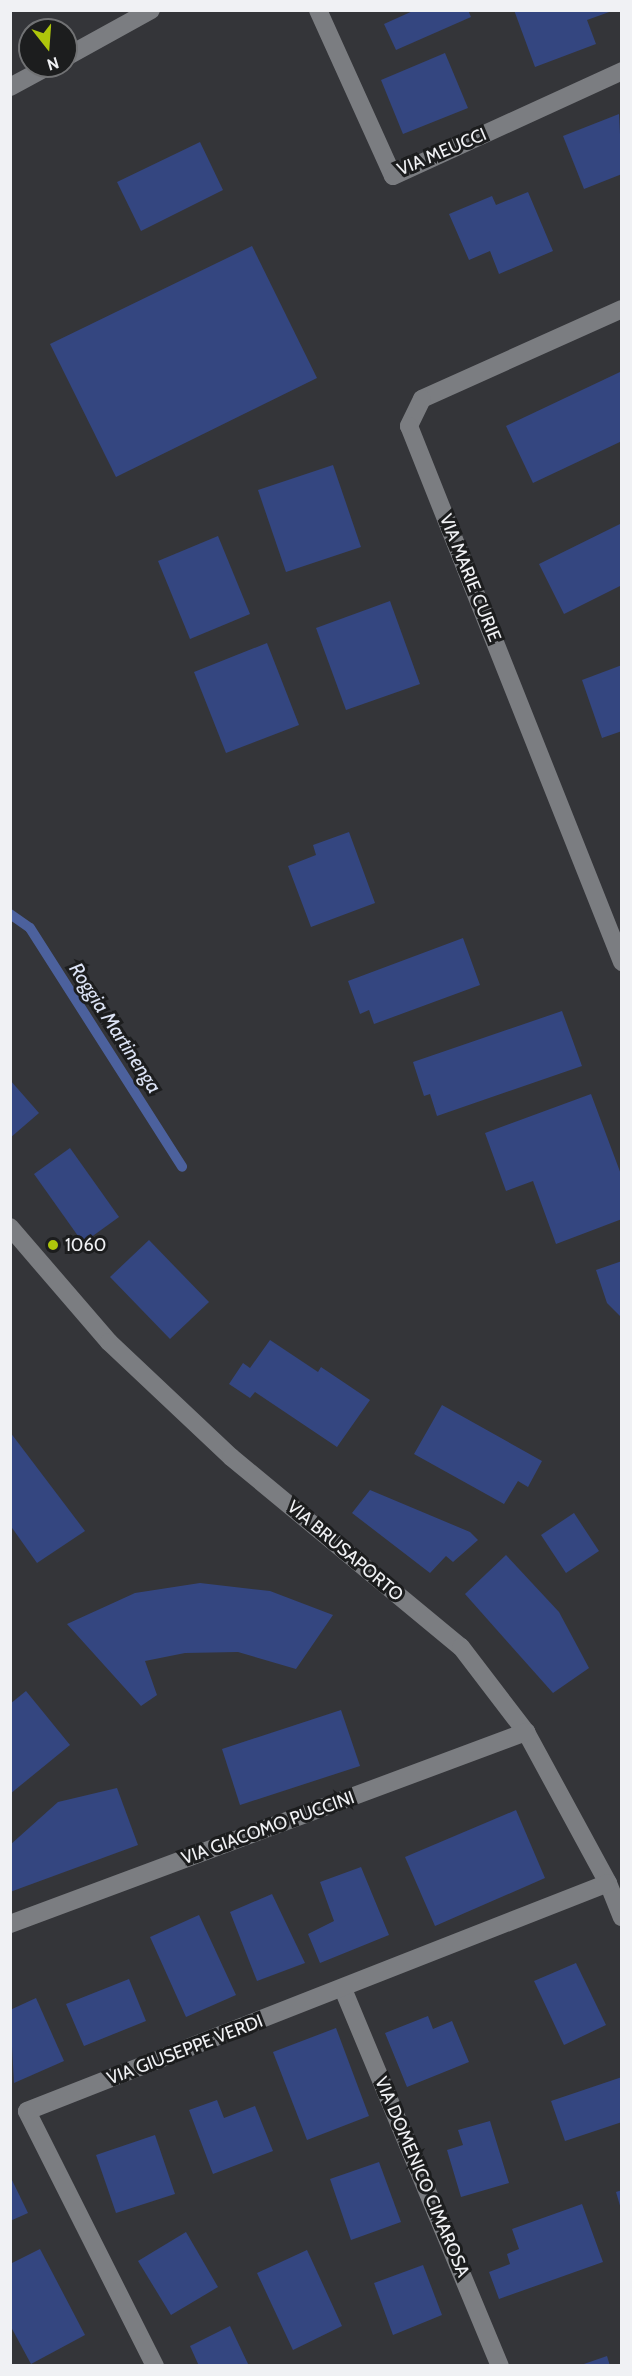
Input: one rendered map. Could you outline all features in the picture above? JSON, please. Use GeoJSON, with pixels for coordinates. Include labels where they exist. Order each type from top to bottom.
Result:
{"type":"FeatureCollection","features":[{"type":"Feature","properties":{"kind":"street"},"geometry":{"type":"LineString","coordinates":[[78,50],[151,10]]}},
{"type":"Feature","properties":{"kind":"street","name":"VIA MEUCCI"},"geometry":{"type":"LineString","coordinates":[[318,10],[393,176],[621,71]]}},
{"type":"Feature","properties":{"kind":"street"},"geometry":{"type":"LineString","coordinates":[[10,87],[27,78]]}},
{"type":"Feature","properties":{"kind":"street","name":"VIA MARIE CURIE"},"geometry":{"type":"LineString","coordinates":[[621,309],[422,399],[409,426],[621,962]]}},
{"type":"Feature","properties":{"kind":"street","name":"VIA BRUSAPORTO"},"geometry":{"type":"LineString","coordinates":[[10,1227],[109,1342],[214,1441],[461,1647],[526,1732],[608,1883],[621,1917]]}},
{"type":"Feature","properties":{"kind":"street","name":"VIA GIACOMO PUCCINI"},"geometry":{"type":"LineString","coordinates":[[10,1924],[526,1732]]}},
{"type":"Feature","properties":{"kind":"street","name":"VIA GIUSEPPE VERDI"},"geometry":{"type":"LineString","coordinates":[[154,2366],[27,2111],[343,1989],[608,1883]]}},
{"type":"Feature","properties":{"kind":"street","name":"VIA DOMENICO CIMAROSA"},"geometry":{"type":"LineString","coordinates":[[343,1989],[500,2366]]}},
{"type":"Feature","properties":{"kind":"building"},"geometry":{"type":"Polygon","coordinates":[[[415,10],[468,10],[471,17],[396,50],[384,24],[415,10]]]}},
{"type":"Feature","properties":{"kind":"building"},"geometry":{"type":"Polygon","coordinates":[[[514,10],[612,11],[587,20],[596,44],[535,67],[514,10]]]}},
{"type":"Feature","properties":{"kind":"building"},"geometry":{"type":"Polygon","coordinates":[[[445,53],[468,108],[403,134],[381,80],[445,53]]]}},
{"type":"Feature","properties":{"kind":"building"},"geometry":{"type":"Polygon","coordinates":[[[619,114],[622,174],[584,189],[563,136],[619,114]]]}},
{"type":"Feature","properties":{"kind":"building"},"geometry":{"type":"Polygon","coordinates":[[[200,142],[223,190],[141,231],[117,182],[200,142]]]}},
{"type":"Feature","properties":{"kind":"building"},"geometry":{"type":"Polygon","coordinates":[[[528,192],[553,251],[499,274],[490,251],[469,260],[449,214],[492,196],[496,205],[528,192]]]}},
{"type":"Feature","properties":{"kind":"building"},"geometry":{"type":"Polygon","coordinates":[[[252,246],[317,378],[116,477],[50,344],[252,246]]]}},
{"type":"Feature","properties":{"kind":"building"},"geometry":{"type":"Polygon","coordinates":[[[620,372],[622,441],[533,483],[506,426],[620,372]]]}},
{"type":"Feature","properties":{"kind":"building"},"geometry":{"type":"Polygon","coordinates":[[[333,465],[361,547],[286,572],[258,490],[333,465]]]}},
{"type":"Feature","properties":{"kind":"building"},"geometry":{"type":"Polygon","coordinates":[[[622,523],[622,585],[564,614],[539,564],[622,523]]]}},
{"type":"Feature","properties":{"kind":"building"},"geometry":{"type":"Polygon","coordinates":[[[218,536],[250,614],[190,639],[158,561],[218,536]]]}},
{"type":"Feature","properties":{"kind":"building"},"geometry":{"type":"Polygon","coordinates":[[[390,601],[420,684],[346,710],[316,628],[390,601]]]}},
{"type":"Feature","properties":{"kind":"building"},"geometry":{"type":"Polygon","coordinates":[[[267,643],[299,725],[226,753],[194,672],[267,643]]]}},
{"type":"Feature","properties":{"kind":"building"},"geometry":{"type":"Polygon","coordinates":[[[622,665],[622,731],[602,738],[582,680],[622,665]]]}},
{"type":"Feature","properties":{"kind":"building"},"geometry":{"type":"Polygon","coordinates":[[[349,832],[375,903],[311,927],[288,866],[316,855],[313,845],[349,832]]]}},
{"type":"Feature","properties":{"kind":"building"},"geometry":{"type":"Polygon","coordinates":[[[463,938],[480,985],[374,1024],[369,1010],[360,1014],[348,981],[463,938]]]}},
{"type":"Feature","properties":{"kind":"building"},"geometry":{"type":"Polygon","coordinates":[[[562,1011],[582,1066],[437,1116],[430,1094],[424,1096],[413,1062],[562,1011]]]}},
{"type":"Feature","properties":{"kind":"building"},"geometry":{"type":"Polygon","coordinates":[[[10,1080],[39,1113],[10,1138],[10,1080]]]}},
{"type":"Feature","properties":{"kind":"building"},"geometry":{"type":"Polygon","coordinates":[[[591,1094],[622,1177],[622,1219],[556,1244],[533,1181],[506,1191],[485,1133],[591,1094]]]}},
{"type":"Feature","properties":{"kind":"building"},"geometry":{"type":"Polygon","coordinates":[[[70,1148],[119,1217],[83,1243],[34,1174],[70,1148]]]}},
{"type":"Feature","properties":{"kind":"building"},"geometry":{"type":"Polygon","coordinates":[[[149,1240],[209,1302],[170,1339],[110,1277],[149,1240]]]}},
{"type":"Feature","properties":{"kind":"building"},"geometry":{"type":"Polygon","coordinates":[[[622,1261],[622,1318],[607,1303],[596,1270],[622,1261]]]}},
{"type":"Feature","properties":{"kind":"building"},"geometry":{"type":"Polygon","coordinates":[[[270,1340],[318,1372],[321,1367],[370,1400],[337,1447],[255,1392],[250,1398],[229,1384],[243,1363],[250,1368],[270,1340]]]}},
{"type":"Feature","properties":{"kind":"building"},"geometry":{"type":"Polygon","coordinates":[[[442,1405],[542,1461],[528,1487],[518,1481],[504,1504],[414,1454],[442,1405]]]}},
{"type":"Feature","properties":{"kind":"building"},"geometry":{"type":"Polygon","coordinates":[[[10,1432],[85,1531],[37,1563],[10,1525],[10,1432]]]}},
{"type":"Feature","properties":{"kind":"building"},"geometry":{"type":"Polygon","coordinates":[[[370,1490],[470,1532],[478,1540],[453,1562],[446,1556],[430,1573],[352,1513],[370,1490]]]}},
{"type":"Feature","properties":{"kind":"building"},"geometry":{"type":"Polygon","coordinates":[[[574,1513],[599,1551],[566,1573],[541,1535],[574,1513]]]}},
{"type":"Feature","properties":{"kind":"building"},"geometry":{"type":"Polygon","coordinates":[[[506,1555],[559,1612],[589,1668],[553,1693],[465,1594],[506,1555]]]}},
{"type":"Feature","properties":{"kind":"building"},"geometry":{"type":"Polygon","coordinates":[[[200,1583],[270,1591],[333,1615],[296,1669],[238,1652],[185,1653],[145,1661],[157,1695],[141,1706],[67,1624],[135,1593],[200,1583]]]}},
{"type":"Feature","properties":{"kind":"building"},"geometry":{"type":"Polygon","coordinates":[[[26,1691],[70,1745],[10,1794],[10,1704],[26,1691]]]}},
{"type":"Feature","properties":{"kind":"building"},"geometry":{"type":"Polygon","coordinates":[[[341,1710],[360,1766],[240,1805],[222,1749],[341,1710]]]}},
{"type":"Feature","properties":{"kind":"building"},"geometry":{"type":"Polygon","coordinates":[[[117,1788],[138,1845],[10,1892],[10,1845],[58,1802],[117,1788]]]}},
{"type":"Feature","properties":{"kind":"building"},"geometry":{"type":"Polygon","coordinates":[[[516,1810],[545,1878],[435,1926],[405,1857],[516,1810]]]}},
{"type":"Feature","properties":{"kind":"building"},"geometry":{"type":"Polygon","coordinates":[[[361,1867],[389,1935],[320,1963],[308,1934],[334,1921],[320,1882],[361,1867]]]}},
{"type":"Feature","properties":{"kind":"building"},"geometry":{"type":"Polygon","coordinates":[[[272,1894],[305,1963],[257,1981],[230,1912],[272,1894]]]}},
{"type":"Feature","properties":{"kind":"building"},"geometry":{"type":"Polygon","coordinates":[[[199,1915],[236,1995],[186,2017],[150,1937],[199,1915]]]}},
{"type":"Feature","properties":{"kind":"building"},"geometry":{"type":"Polygon","coordinates":[[[576,1963],[606,2025],[564,2045],[534,1981],[576,1963]]]}},
{"type":"Feature","properties":{"kind":"building"},"geometry":{"type":"Polygon","coordinates":[[[129,1979],[146,2021],[84,2046],[66,2004],[129,1979]]]}},
{"type":"Feature","properties":{"kind":"building"},"geometry":{"type":"Polygon","coordinates":[[[36,1998],[64,2061],[14,2083],[10,2010],[36,1998]]]}},
{"type":"Feature","properties":{"kind":"building"},"geometry":{"type":"Polygon","coordinates":[[[428,2016],[433,2029],[452,2021],[469,2062],[407,2087],[385,2033],[428,2016]]]}},
{"type":"Feature","properties":{"kind":"building"},"geometry":{"type":"Polygon","coordinates":[[[336,2028],[369,2116],[307,2140],[273,2052],[336,2028]]]}},
{"type":"Feature","properties":{"kind":"building"},"geometry":{"type":"Polygon","coordinates":[[[622,2077],[622,2122],[565,2141],[551,2101],[622,2077]]]}},
{"type":"Feature","properties":{"kind":"building"},"geometry":{"type":"Polygon","coordinates":[[[217,2100],[224,2118],[255,2106],[273,2151],[213,2174],[189,2110],[217,2100]]]}},
{"type":"Feature","properties":{"kind":"building"},"geometry":{"type":"Polygon","coordinates":[[[490,2121],[509,2183],[461,2197],[447,2150],[463,2145],[458,2130],[490,2121]]]}},
{"type":"Feature","properties":{"kind":"building"},"geometry":{"type":"Polygon","coordinates":[[[155,2135],[175,2194],[116,2213],[96,2155],[155,2135]]]}},
{"type":"Feature","properties":{"kind":"building"},"geometry":{"type":"Polygon","coordinates":[[[379,2162],[401,2222],[351,2240],[330,2179],[379,2162]]]}},
{"type":"Feature","properties":{"kind":"building"},"geometry":{"type":"Polygon","coordinates":[[[10,2176],[28,2213],[10,2221],[10,2176]]]}},
{"type":"Feature","properties":{"kind":"building"},"geometry":{"type":"Polygon","coordinates":[[[622,2190],[622,2209],[621,2209],[616,2192],[622,2190]]]}},
{"type":"Feature","properties":{"kind":"building"},"geometry":{"type":"Polygon","coordinates":[[[582,2204],[603,2262],[499,2299],[489,2272],[510,2264],[507,2254],[519,2249],[512,2229],[582,2204]]]}},
{"type":"Feature","properties":{"kind":"building"},"geometry":{"type":"Polygon","coordinates":[[[186,2232],[218,2287],[171,2315],[138,2261],[186,2232]]]}},
{"type":"Feature","properties":{"kind":"building"},"geometry":{"type":"Polygon","coordinates":[[[40,2249],[85,2335],[31,2364],[10,2325],[10,2264],[40,2249]]]}},
{"type":"Feature","properties":{"kind":"building"},"geometry":{"type":"Polygon","coordinates":[[[307,2250],[342,2326],[293,2350],[257,2273],[307,2250]]]}},
{"type":"Feature","properties":{"kind":"building"},"geometry":{"type":"Polygon","coordinates":[[[423,2265],[442,2315],[393,2335],[374,2283],[423,2265]]]}},
{"type":"Feature","properties":{"kind":"building"},"geometry":{"type":"Polygon","coordinates":[[[230,2326],[249,2366],[199,2366],[190,2346],[230,2326]]]}},
{"type":"Feature","properties":{"kind":"building"},"geometry":{"type":"Polygon","coordinates":[[[607,2356],[610,2366],[581,2366],[581,2365],[607,2356]]]}},
{"type":"Feature","properties":{"kind":"waterway","name":"Roggia Martinenga"},"geometry":{"type":"LineString","coordinates":[[10,914],[30,928],[182,1167]]}},
{"type":"Feature","properties":{"kind":"place","name":"1060"},"geometry":{"type":"Point","coordinates":[53,1245]}}]}
